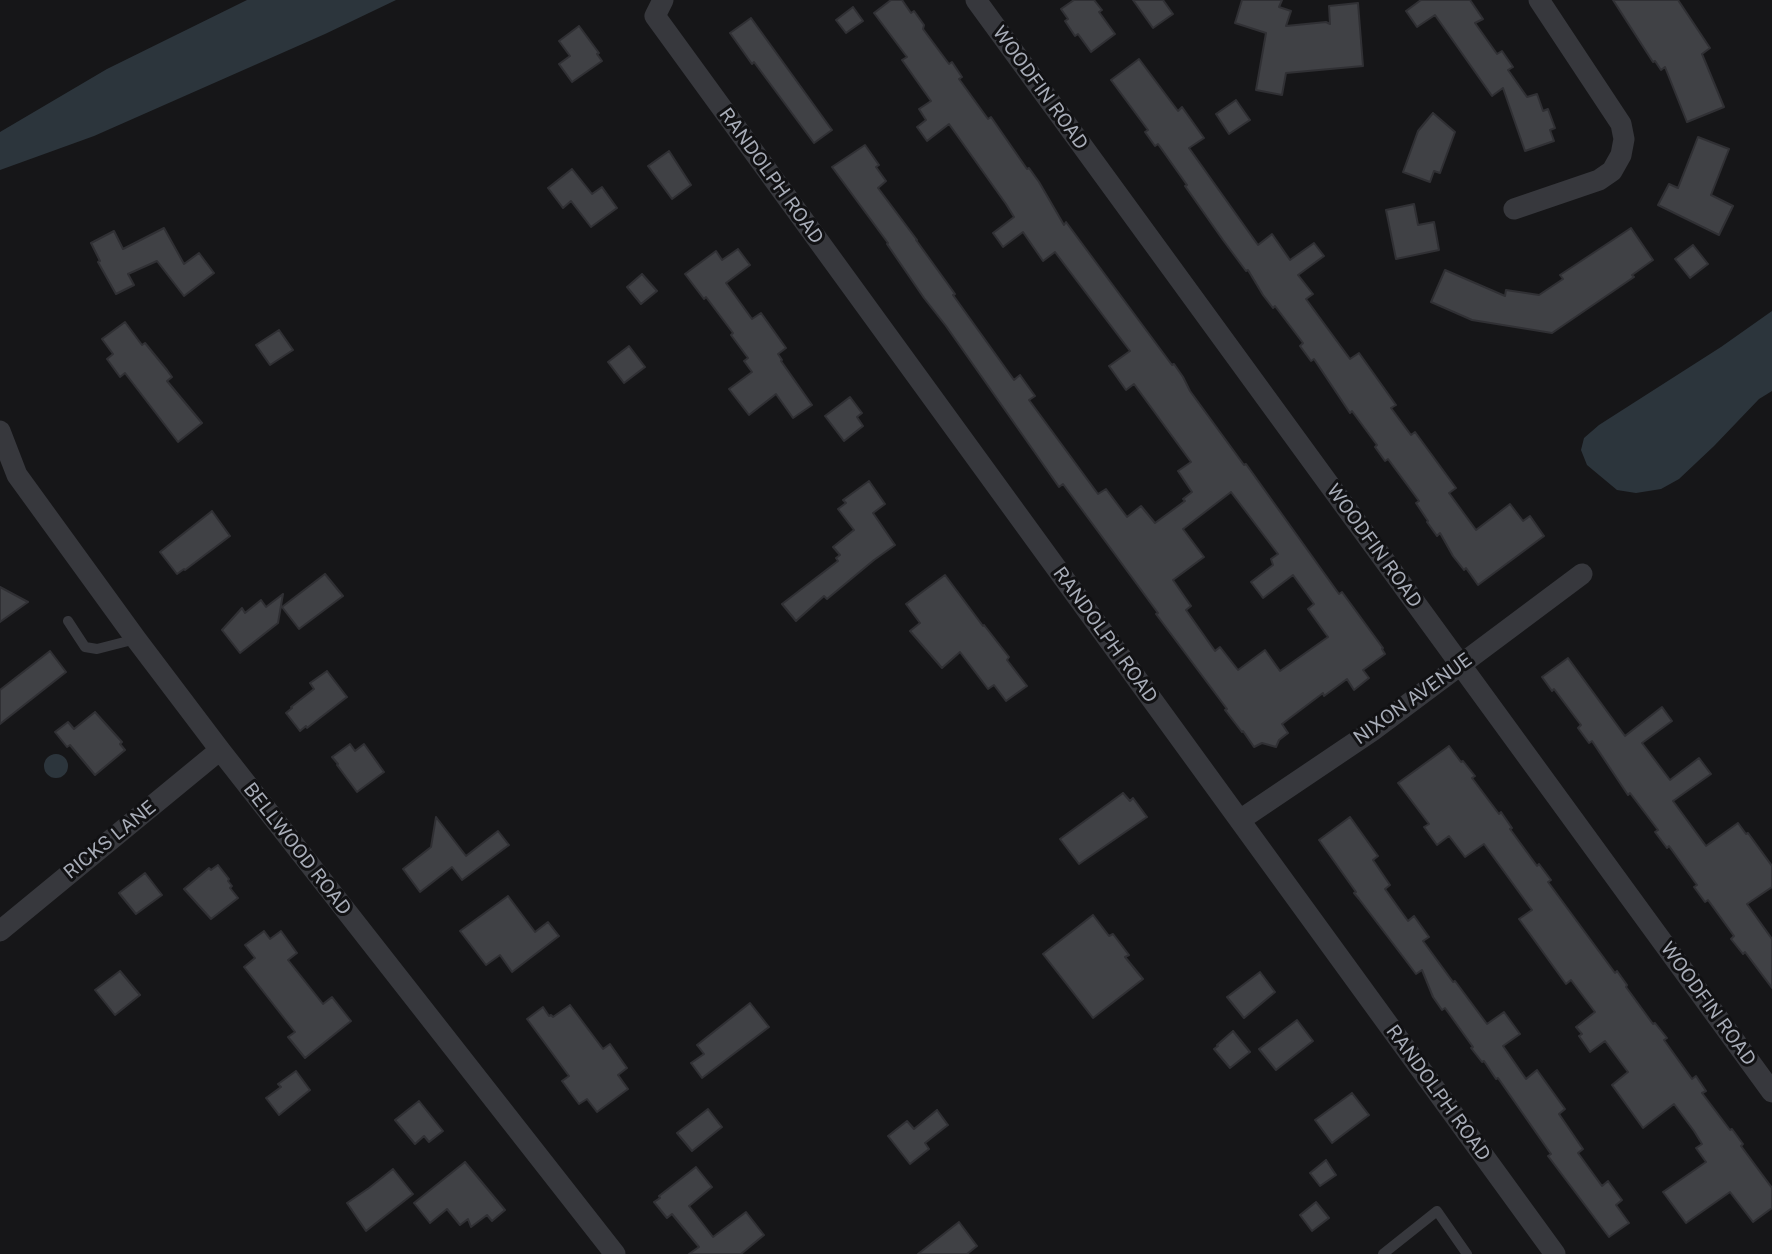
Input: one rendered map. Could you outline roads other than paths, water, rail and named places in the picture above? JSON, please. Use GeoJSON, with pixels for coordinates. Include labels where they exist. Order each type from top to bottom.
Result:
{"type":"FeatureCollection","features":[{"type":"Feature","properties":{"kind":"street","name":"WOODFIN ROAD"},"geometry":{"type":"LineString","coordinates":[[976,0],[1772,1092]]}},
{"type":"Feature","properties":{"kind":"street"},"geometry":{"type":"LineString","coordinates":[[1514,209],[1600,180],[1612,171],[1621,155],[1624,139],[1621,124],[1539,0]]}},
{"type":"Feature","properties":{"kind":"street","name":"RANDOLPH ROAD"},"geometry":{"type":"LineString","coordinates":[[659,8],[1550,1252]]}},
{"type":"Feature","properties":{"kind":"street","name":"BELLWOOD ROAD"},"geometry":{"type":"LineString","coordinates":[[0,431],[8,479],[136,639],[615,1254]]}},
{"type":"Feature","properties":{"kind":"street","name":"NIXON AVENUE"},"geometry":{"type":"LineString","coordinates":[[1240,820],[1371,731],[1583,574]]}},
{"type":"Feature","properties":{"kind":"street","name":"RICKS LANE"},"geometry":{"type":"LineString","coordinates":[[0,930],[220,750]]}},
{"type":"Feature","properties":{"kind":"lane"},"geometry":{"type":"LineString","coordinates":[[68,621],[85,646],[97,649],[136,639]]}},
{"type":"Feature","properties":{"kind":"lane"},"geometry":{"type":"LineString","coordinates":[[1383,1254],[1437,1211],[1467,1254]]}}]}
